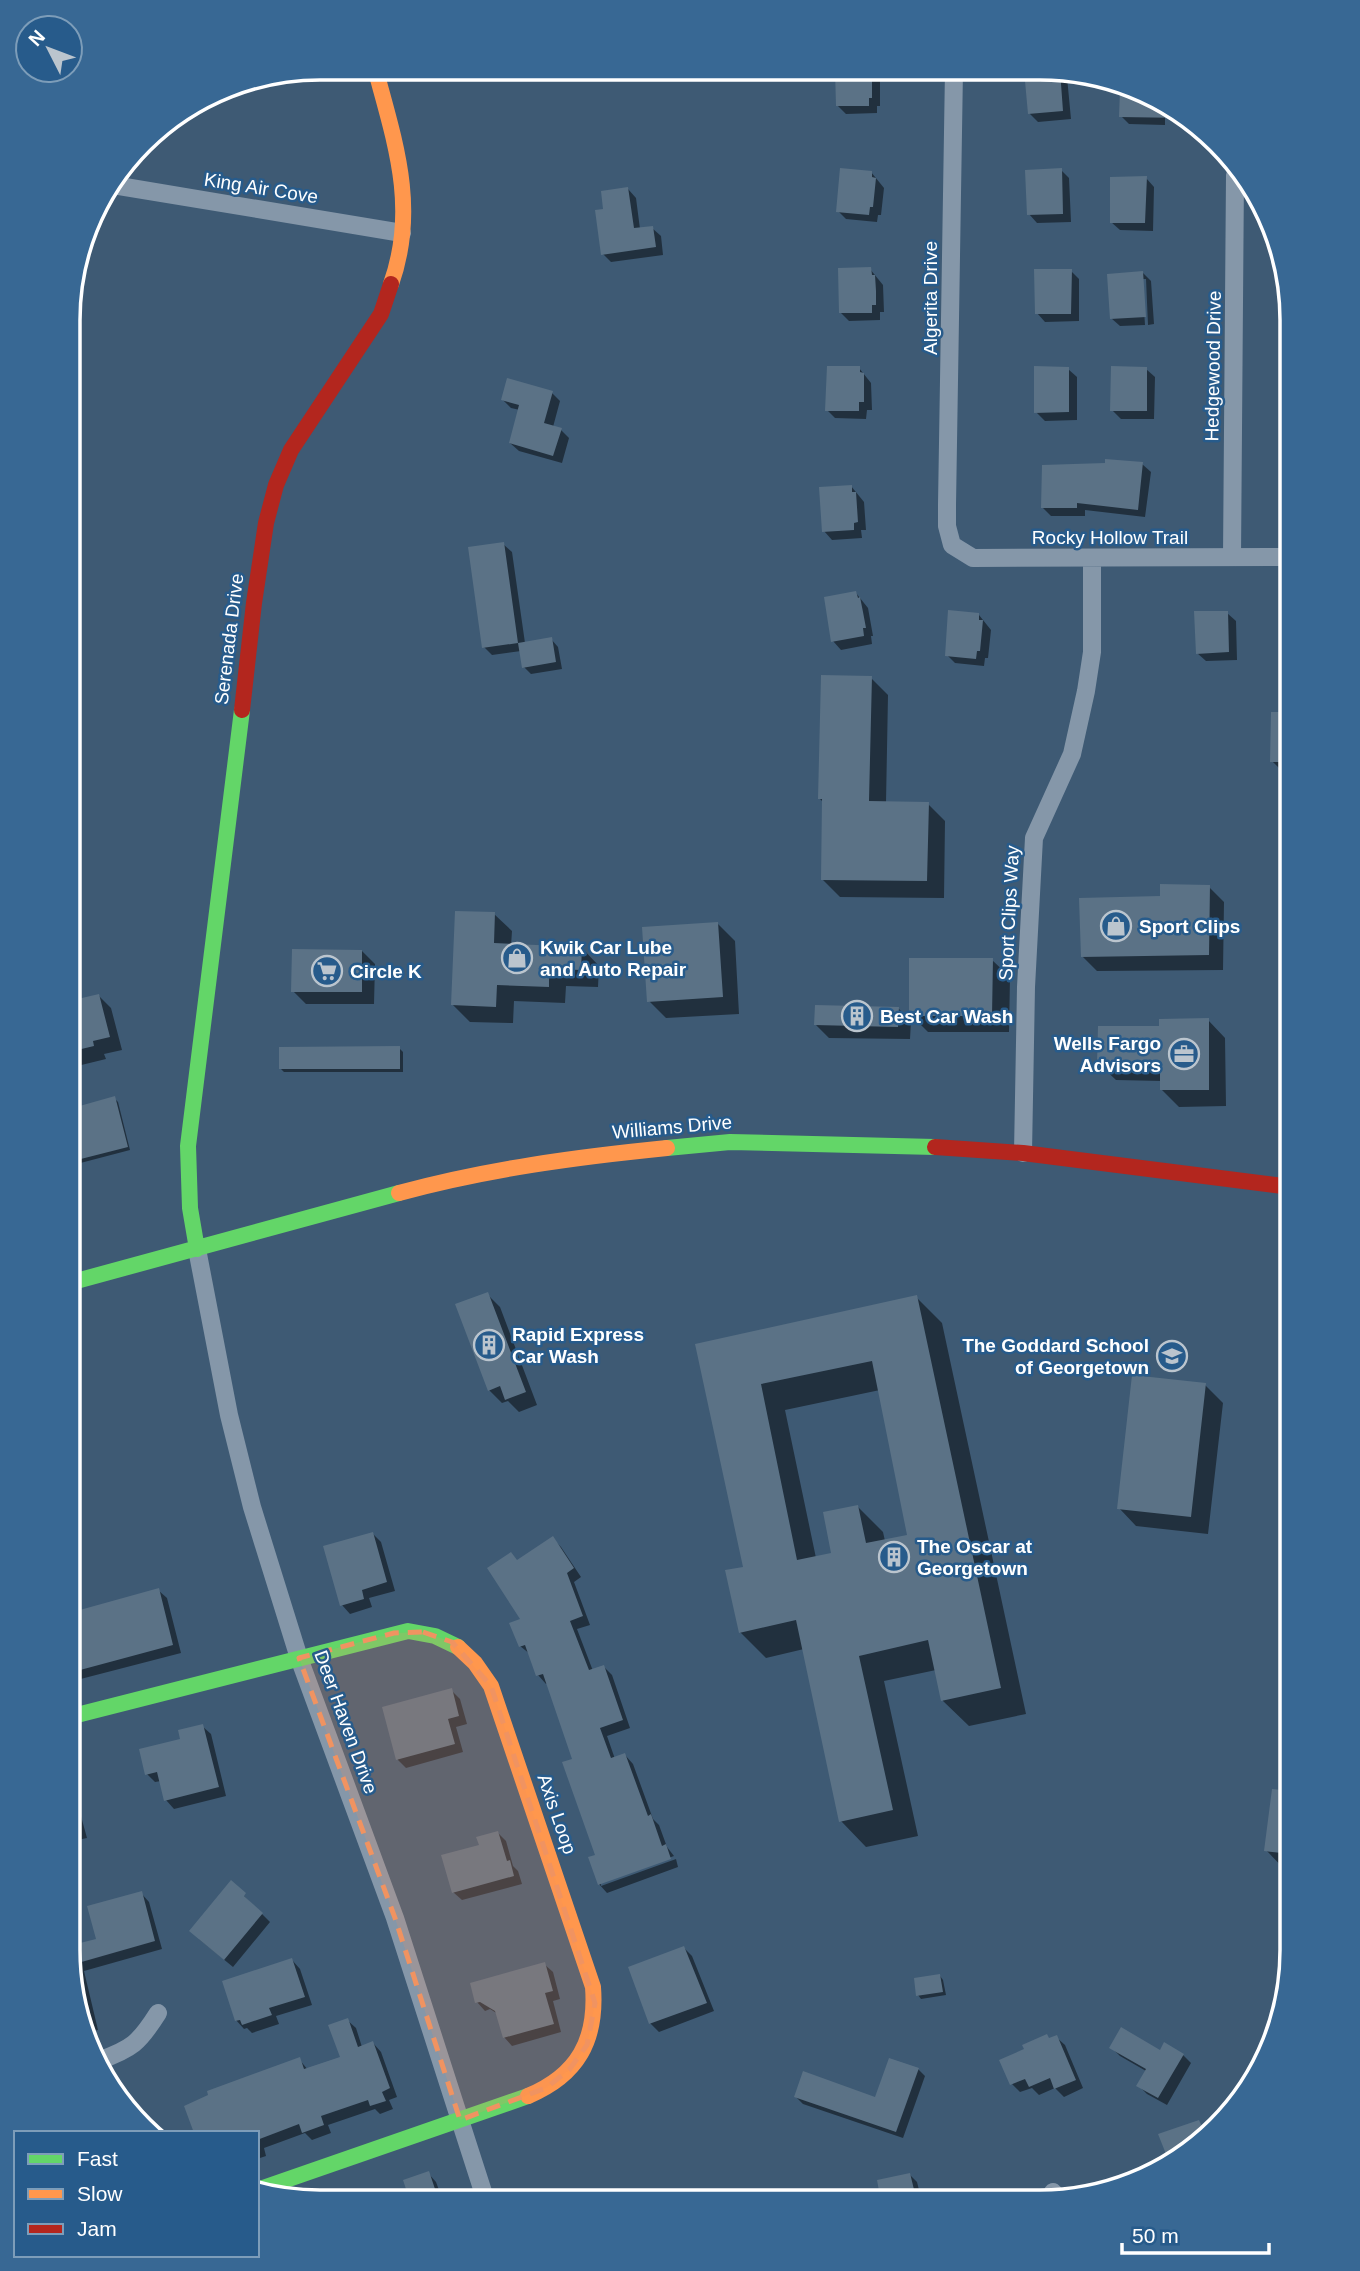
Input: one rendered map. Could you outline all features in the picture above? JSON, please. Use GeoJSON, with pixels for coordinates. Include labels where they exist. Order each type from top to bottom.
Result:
{"type":"FeatureCollection","features":[{"type":"Feature","properties":{"kind":"street","name":"Serenada Drive"},"geometry":{"type":"LineString","coordinates":[[197,1249],[190,1208],[188,1146],[266,523],[276,485],[292,450],[380,314],[394,277],[405,214],[400,162],[378,80]]}},
{"type":"Feature","properties":{"kind":"street","name":"Algerita Drive"},"geometry":{"type":"LineString","coordinates":[[947,526],[954,80]]}},
{"type":"Feature","properties":{"kind":"street","name":"Hedgewood Drive"},"geometry":{"type":"LineString","coordinates":[[1232,557],[1235,182]]}},
{"type":"Feature","properties":{"kind":"street","name":"King Air Cove"},"geometry":{"type":"LineString","coordinates":[[121,186],[402,233]]}},
{"type":"Feature","properties":{"kind":"street","name":"Rocky Hollow Trail"},"geometry":{"type":"LineString","coordinates":[[947,526],[952,545],[973,558],[1280,557]]}},
{"type":"Feature","properties":{"kind":"street","name":"Sport Clips Way"},"geometry":{"type":"LineString","coordinates":[[1023,1153],[1026,987],[1034,838],[1072,754],[1086,691],[1092,652],[1091,559]]}},
{"type":"Feature","properties":{"kind":"street","name":"Williams Drive"},"geometry":{"type":"LineString","coordinates":[[80,1280],[446,1180],[584,1156],[730,1142],[920,1146],[1023,1153],[1279,1185]]}},
{"type":"Feature","properties":{"kind":"street","name":"Deer Haven Drive"},"geometry":{"type":"LineString","coordinates":[[197,1249],[229,1415],[252,1507],[299,1658],[395,1918],[482,2190]]}},
{"type":"Feature","properties":{"kind":"street","name":"Axis Loop"},"geometry":{"type":"LineString","coordinates":[[80,1714],[408,1631],[423,1632],[452,1642],[474,1660],[491,1686],[588,1971],[595,2003],[587,2045],[558,2081],[547,2088],[272,2185]]}},
{"type":"Feature","properties":{"kind":"street"},"geometry":{"type":"LineString","coordinates":[[106,2057],[129,2048],[141,2039],[158,2013]]}},
{"type":"Feature","properties":{"kind":"highlighted area"},"geometry":{"type":"Polygon","coordinates":[[[423,1632],[452,1642],[491,1686],[595,2003],[587,2045],[569,2070],[546,2088],[460,2120],[395,1918],[299,1658],[394,1633],[423,1632]]]}},
{"type":"Feature","properties":{"kind":"building"},"geometry":{"type":"Polygon","coordinates":[[[835,80],[872,80],[869,106],[836,106],[835,80]]]}},
{"type":"Feature","properties":{"kind":"building"},"geometry":{"type":"Polygon","coordinates":[[[1025,80],[1061,82],[1063,111],[1028,114],[1025,80]]]}},
{"type":"Feature","properties":{"kind":"building"},"geometry":{"type":"Polygon","coordinates":[[[1120,95],[1167,118],[1119,117],[1120,95]]]}},
{"type":"Feature","properties":{"kind":"building"},"geometry":{"type":"Polygon","coordinates":[[[840,168],[872,171],[872,177],[876,178],[873,207],[870,207],[869,215],[836,212],[840,168]]]}},
{"type":"Feature","properties":{"kind":"building"},"geometry":{"type":"Polygon","coordinates":[[[1062,168],[1063,214],[1027,215],[1025,170],[1062,168]]]}},
{"type":"Feature","properties":{"kind":"building"},"geometry":{"type":"Polygon","coordinates":[[[1147,176],[1145,223],[1110,223],[1110,177],[1147,176]]]}},
{"type":"Feature","properties":{"kind":"building"},"geometry":{"type":"Polygon","coordinates":[[[628,187],[634,228],[653,226],[656,247],[601,255],[595,210],[603,209],[601,191],[628,187]]]}},
{"type":"Feature","properties":{"kind":"building"},"geometry":{"type":"Polygon","coordinates":[[[871,267],[872,275],[875,275],[876,291],[876,305],[872,305],[872,313],[839,313],[838,268],[871,267]]]}},
{"type":"Feature","properties":{"kind":"building"},"geometry":{"type":"Polygon","coordinates":[[[1034,269],[1072,269],[1071,314],[1035,314],[1034,269]]]}},
{"type":"Feature","properties":{"kind":"building"},"geometry":{"type":"Polygon","coordinates":[[[1143,271],[1146,317],[1110,319],[1107,274],[1143,271]]]}},
{"type":"Feature","properties":{"kind":"building"},"geometry":{"type":"Polygon","coordinates":[[[827,366],[860,366],[860,372],[864,373],[864,402],[859,402],[859,411],[825,411],[827,366]]]}},
{"type":"Feature","properties":{"kind":"building"},"geometry":{"type":"Polygon","coordinates":[[[1034,366],[1069,367],[1069,412],[1034,413],[1034,366]]]}},
{"type":"Feature","properties":{"kind":"building"},"geometry":{"type":"Polygon","coordinates":[[[1111,366],[1147,367],[1147,411],[1110,411],[1111,366]]]}},
{"type":"Feature","properties":{"kind":"building"},"geometry":{"type":"Polygon","coordinates":[[[507,378],[553,391],[544,423],[562,428],[553,456],[509,443],[519,405],[501,400],[507,378]]]}},
{"type":"Feature","properties":{"kind":"building"},"geometry":{"type":"Polygon","coordinates":[[[1105,459],[1143,462],[1138,510],[1077,503],[1077,508],[1041,508],[1042,465],[1105,463],[1105,459]]]}},
{"type":"Feature","properties":{"kind":"building"},"geometry":{"type":"Polygon","coordinates":[[[852,485],[852,492],[856,492],[858,522],[854,523],[854,530],[822,532],[819,487],[852,485]]]}},
{"type":"Feature","properties":{"kind":"building"},"geometry":{"type":"Polygon","coordinates":[[[504,542],[518,643],[482,648],[468,547],[504,542]]]}},
{"type":"Feature","properties":{"kind":"building"},"geometry":{"type":"Polygon","coordinates":[[[856,591],[858,598],[860,597],[866,628],[863,628],[864,636],[831,642],[824,597],[856,591]]]}},
{"type":"Feature","properties":{"kind":"building"},"geometry":{"type":"Polygon","coordinates":[[[948,610],[979,613],[979,620],[983,620],[980,651],[977,651],[976,659],[945,656],[948,610]]]}},
{"type":"Feature","properties":{"kind":"building"},"geometry":{"type":"Polygon","coordinates":[[[1194,611],[1228,611],[1229,652],[1196,654],[1194,611]]]}},
{"type":"Feature","properties":{"kind":"building"},"geometry":{"type":"Polygon","coordinates":[[[552,637],[556,662],[522,668],[518,643],[552,637]]]}},
{"type":"Feature","properties":{"kind":"building"},"geometry":{"type":"Polygon","coordinates":[[[821,675],[872,676],[869,801],[929,802],[927,881],[821,880],[822,799],[818,799],[821,675]]]}},
{"type":"Feature","properties":{"kind":"building"},"geometry":{"type":"Polygon","coordinates":[[[1271,712],[1280,712],[1280,762],[1270,762],[1271,712]]]}},
{"type":"Feature","properties":{"kind":"building"},"geometry":{"type":"Polygon","coordinates":[[[1160,884],[1210,885],[1209,955],[1081,957],[1079,898],[1160,896],[1160,884]]]}},
{"type":"Feature","properties":{"kind":"building","name":"Kwik Car Lube and Auto Repair"},"geometry":{"type":"Polygon","coordinates":[[[455,911],[495,912],[494,943],[582,947],[581,970],[549,969],[549,987],[497,985],[496,1007],[451,1005],[455,911]]]}},
{"type":"Feature","properties":{"kind":"building"},"geometry":{"type":"Polygon","coordinates":[[[718,922],[723,997],[647,1002],[642,927],[718,922]]]}},
{"type":"Feature","properties":{"kind":"building","name":"Circle K"},"geometry":{"type":"Polygon","coordinates":[[[292,949],[362,950],[362,992],[291,992],[292,949]]]}},
{"type":"Feature","properties":{"kind":"building"},"geometry":{"type":"Polygon","coordinates":[[[909,958],[993,958],[992,1016],[909,1016],[909,958]]]}},
{"type":"Feature","properties":{"kind":"building"},"geometry":{"type":"Polygon","coordinates":[[[99,994],[110,1037],[93,1041],[94,1046],[80,1049],[80,998],[99,994]]]}},
{"type":"Feature","properties":{"kind":"building","name":"Best Car Wash"},"geometry":{"type":"Polygon","coordinates":[[[815,1005],[899,1007],[898,1027],[814,1025],[815,1005]]]}},
{"type":"Feature","properties":{"kind":"building"},"geometry":{"type":"Polygon","coordinates":[[[1209,1018],[1209,1090],[1160,1090],[1160,1064],[1097,1064],[1098,1026],[1159,1026],[1159,1019],[1209,1018]]]}},
{"type":"Feature","properties":{"kind":"building"},"geometry":{"type":"Polygon","coordinates":[[[400,1046],[400,1069],[279,1069],[279,1047],[400,1046]]]}},
{"type":"Feature","properties":{"kind":"building"},"geometry":{"type":"Polygon","coordinates":[[[115,1096],[128,1147],[80,1159],[80,1106],[115,1096]]]}},
{"type":"Feature","properties":{"kind":"building","name":"Rapid Express Car Wash"},"geometry":{"type":"Polygon","coordinates":[[[488,1292],[526,1392],[505,1400],[500,1386],[488,1391],[455,1304],[488,1292]]]}},
{"type":"Feature","properties":{"kind":"building","name":"The Oscar at Georgetown"},"geometry":{"type":"Polygon","coordinates":[[[917,1295],[1001,1688],[941,1701],[928,1640],[859,1656],[893,1810],[839,1822],[796,1620],[739,1633],[725,1570],[743,1567],[695,1344],[917,1295]],[[872,1361],[761,1384],[797,1560],[831,1553],[823,1512],[858,1505],[866,1543],[907,1535],[872,1361]]]}},
{"type":"Feature","properties":{"kind":"building"},"geometry":{"type":"Polygon","coordinates":[[[1132,1375],[1206,1383],[1191,1517],[1117,1509],[1132,1375]]]}},
{"type":"Feature","properties":{"kind":"building"},"geometry":{"type":"Polygon","coordinates":[[[373,1532],[387,1582],[362,1590],[364,1599],[340,1606],[323,1546],[373,1532]]]}},
{"type":"Feature","properties":{"kind":"building"},"geometry":{"type":"Polygon","coordinates":[[[553,1536],[574,1568],[567,1573],[583,1616],[570,1621],[589,1670],[604,1665],[623,1720],[600,1728],[611,1758],[625,1753],[648,1816],[651,1814],[662,1846],[666,1844],[671,1859],[598,1885],[588,1857],[595,1855],[562,1762],[572,1759],[543,1674],[536,1676],[525,1645],[519,1647],[509,1623],[520,1619],[487,1568],[511,1552],[517,1560],[553,1536]]]}},
{"type":"Feature","properties":{"kind":"building"},"geometry":{"type":"Polygon","coordinates":[[[159,1588],[173,1645],[80,1670],[80,1610],[159,1588]]]}},
{"type":"Feature","properties":{"kind":"building"},"geometry":{"type":"Polygon","coordinates":[[[452,1688],[459,1716],[448,1719],[455,1744],[396,1760],[382,1707],[452,1688]]]}},
{"type":"Feature","properties":{"kind":"building"},"geometry":{"type":"Polygon","coordinates":[[[203,1724],[219,1787],[164,1801],[157,1772],[145,1775],[139,1749],[180,1739],[178,1730],[203,1724]]]}},
{"type":"Feature","properties":{"kind":"building"},"geometry":{"type":"Polygon","coordinates":[[[1272,1789],[1279,1790],[1279,1853],[1264,1851],[1272,1789]]]}},
{"type":"Feature","properties":{"kind":"building"},"geometry":{"type":"Polygon","coordinates":[[[498,1831],[514,1876],[452,1893],[441,1855],[479,1845],[476,1837],[498,1831]]]}},
{"type":"Feature","properties":{"kind":"building"},"geometry":{"type":"Polygon","coordinates":[[[231,1880],[263,1913],[224,1960],[189,1931],[231,1880]]]}},
{"type":"Feature","properties":{"kind":"building"},"geometry":{"type":"Polygon","coordinates":[[[142,1891],[155,1941],[81,1962],[80,1943],[96,1939],[87,1906],[142,1891]]]}},
{"type":"Feature","properties":{"kind":"building"},"geometry":{"type":"Polygon","coordinates":[[[684,1946],[707,2003],[649,2024],[628,1967],[684,1946]]]}},
{"type":"Feature","properties":{"kind":"building"},"geometry":{"type":"Polygon","coordinates":[[[292,1958],[305,1997],[269,2008],[272,2015],[242,2025],[240,2020],[235,2021],[222,1981],[292,1958]]]}},
{"type":"Feature","properties":{"kind":"building"},"geometry":{"type":"Polygon","coordinates":[[[545,1962],[553,1991],[545,1993],[554,2024],[503,2038],[495,2011],[480,2002],[475,2003],[470,1983],[545,1962]]]}},
{"type":"Feature","properties":{"kind":"building"},"geometry":{"type":"Polygon","coordinates":[[[940,1974],[943,1992],[916,1996],[914,1978],[940,1974]]]}},
{"type":"Feature","properties":{"kind":"building"},"geometry":{"type":"Polygon","coordinates":[[[348,2018],[358,2047],[373,2041],[390,2088],[382,2092],[386,2101],[370,2106],[368,2100],[321,2116],[324,2125],[302,2133],[299,2124],[259,2139],[259,2131],[193,2131],[184,2106],[208,2095],[207,2091],[300,2057],[304,2069],[340,2057],[328,2025],[348,2018]]]}},
{"type":"Feature","properties":{"kind":"building"},"geometry":{"type":"Polygon","coordinates":[[[1121,2027],[1160,2050],[1164,2042],[1184,2054],[1158,2098],[1136,2086],[1146,2069],[1109,2048],[1121,2027]]]}},
{"type":"Feature","properties":{"kind":"building"},"geometry":{"type":"Polygon","coordinates":[[[1047,2034],[1049,2038],[1057,2035],[1076,2080],[1054,2089],[1050,2078],[1029,2087],[1025,2079],[1010,2085],[999,2060],[1024,2049],[1022,2045],[1047,2034]]]}},
{"type":"Feature","properties":{"kind":"building"},"geometry":{"type":"Polygon","coordinates":[[[889,2058],[919,2068],[896,2132],[794,2097],[803,2071],[875,2097],[889,2058]]]}},
{"type":"Feature","properties":{"kind":"building"},"geometry":{"type":"Polygon","coordinates":[[[1199,2120],[1202,2126],[1166,2154],[1158,2134],[1199,2120]]]}},
{"type":"Feature","properties":{"kind":"building"},"geometry":{"type":"Polygon","coordinates":[[[429,2171],[435,2190],[406,2190],[403,2180],[429,2171]]]}},
{"type":"Feature","properties":{"kind":"building"},"geometry":{"type":"Polygon","coordinates":[[[910,2173],[914,2190],[879,2190],[877,2180],[910,2173]]]}},
{"type":"Feature","properties":{"kind":"traffic: fast"},"geometry":{"type":"LineString","coordinates":[[197,1249],[190,1208],[188,1146],[242,710]]}},
{"type":"Feature","properties":{"kind":"traffic: fast"},"geometry":{"type":"LineString","coordinates":[[667,1148],[730,1142],[935,1147]]}},
{"type":"Feature","properties":{"kind":"traffic: fast"},"geometry":{"type":"LineString","coordinates":[[80,1280],[399,1193]]}},
{"type":"Feature","properties":{"kind":"traffic: fast"},"geometry":{"type":"LineString","coordinates":[[80,1714],[408,1631],[435,1636],[458,1647]]}},
{"type":"Feature","properties":{"kind":"traffic: fast"},"geometry":{"type":"LineString","coordinates":[[272,2185],[528,2096]]}},
{"type":"Feature","properties":{"kind":"traffic: slow"},"geometry":{"type":"LineString","coordinates":[[378,80],[396,149],[403,202],[403,229],[391,284]]}},
{"type":"Feature","properties":{"kind":"traffic: slow"},"geometry":{"type":"LineString","coordinates":[[399,1193],[532,1165],[667,1148]]}},
{"type":"Feature","properties":{"kind":"traffic: slow"},"geometry":{"type":"LineString","coordinates":[[458,1647],[475,1663],[491,1686],[593,1987],[592,2023],[581,2054],[560,2078],[528,2096]]}},
{"type":"Feature","properties":{"kind":"traffic: jam"},"geometry":{"type":"LineString","coordinates":[[242,710],[266,523],[276,485],[291,450],[381,314],[391,284]]}},
{"type":"Feature","properties":{"kind":"traffic: jam"},"geometry":{"type":"LineString","coordinates":[[935,1147],[1023,1153],[1279,1186]]}},
{"type":"Feature","properties":{"kind":"place","name":"Sport Clips"},"geometry":{"type":"Point","coordinates":[1116,926]}},
{"type":"Feature","properties":{"kind":"place","name":"Kwik Car Lube and Auto Repair"},"geometry":{"type":"Point","coordinates":[517,958]}},
{"type":"Feature","properties":{"kind":"place","name":"Circle K"},"geometry":{"type":"Point","coordinates":[327,971]}},
{"type":"Feature","properties":{"kind":"place","name":"Best Car Wash"},"geometry":{"type":"Point","coordinates":[857,1016]}},
{"type":"Feature","properties":{"kind":"place","name":"Wells Fargo Advisors"},"geometry":{"type":"Point","coordinates":[1184,1054]}},
{"type":"Feature","properties":{"kind":"place","name":"Rapid Express Car Wash"},"geometry":{"type":"Point","coordinates":[489,1345]}},
{"type":"Feature","properties":{"kind":"place","name":"The Goddard School of Georgetown"},"geometry":{"type":"Point","coordinates":[1172,1356]}},
{"type":"Feature","properties":{"kind":"place","name":"The Oscar at Georgetown"},"geometry":{"type":"Point","coordinates":[894,1557]}}]}
